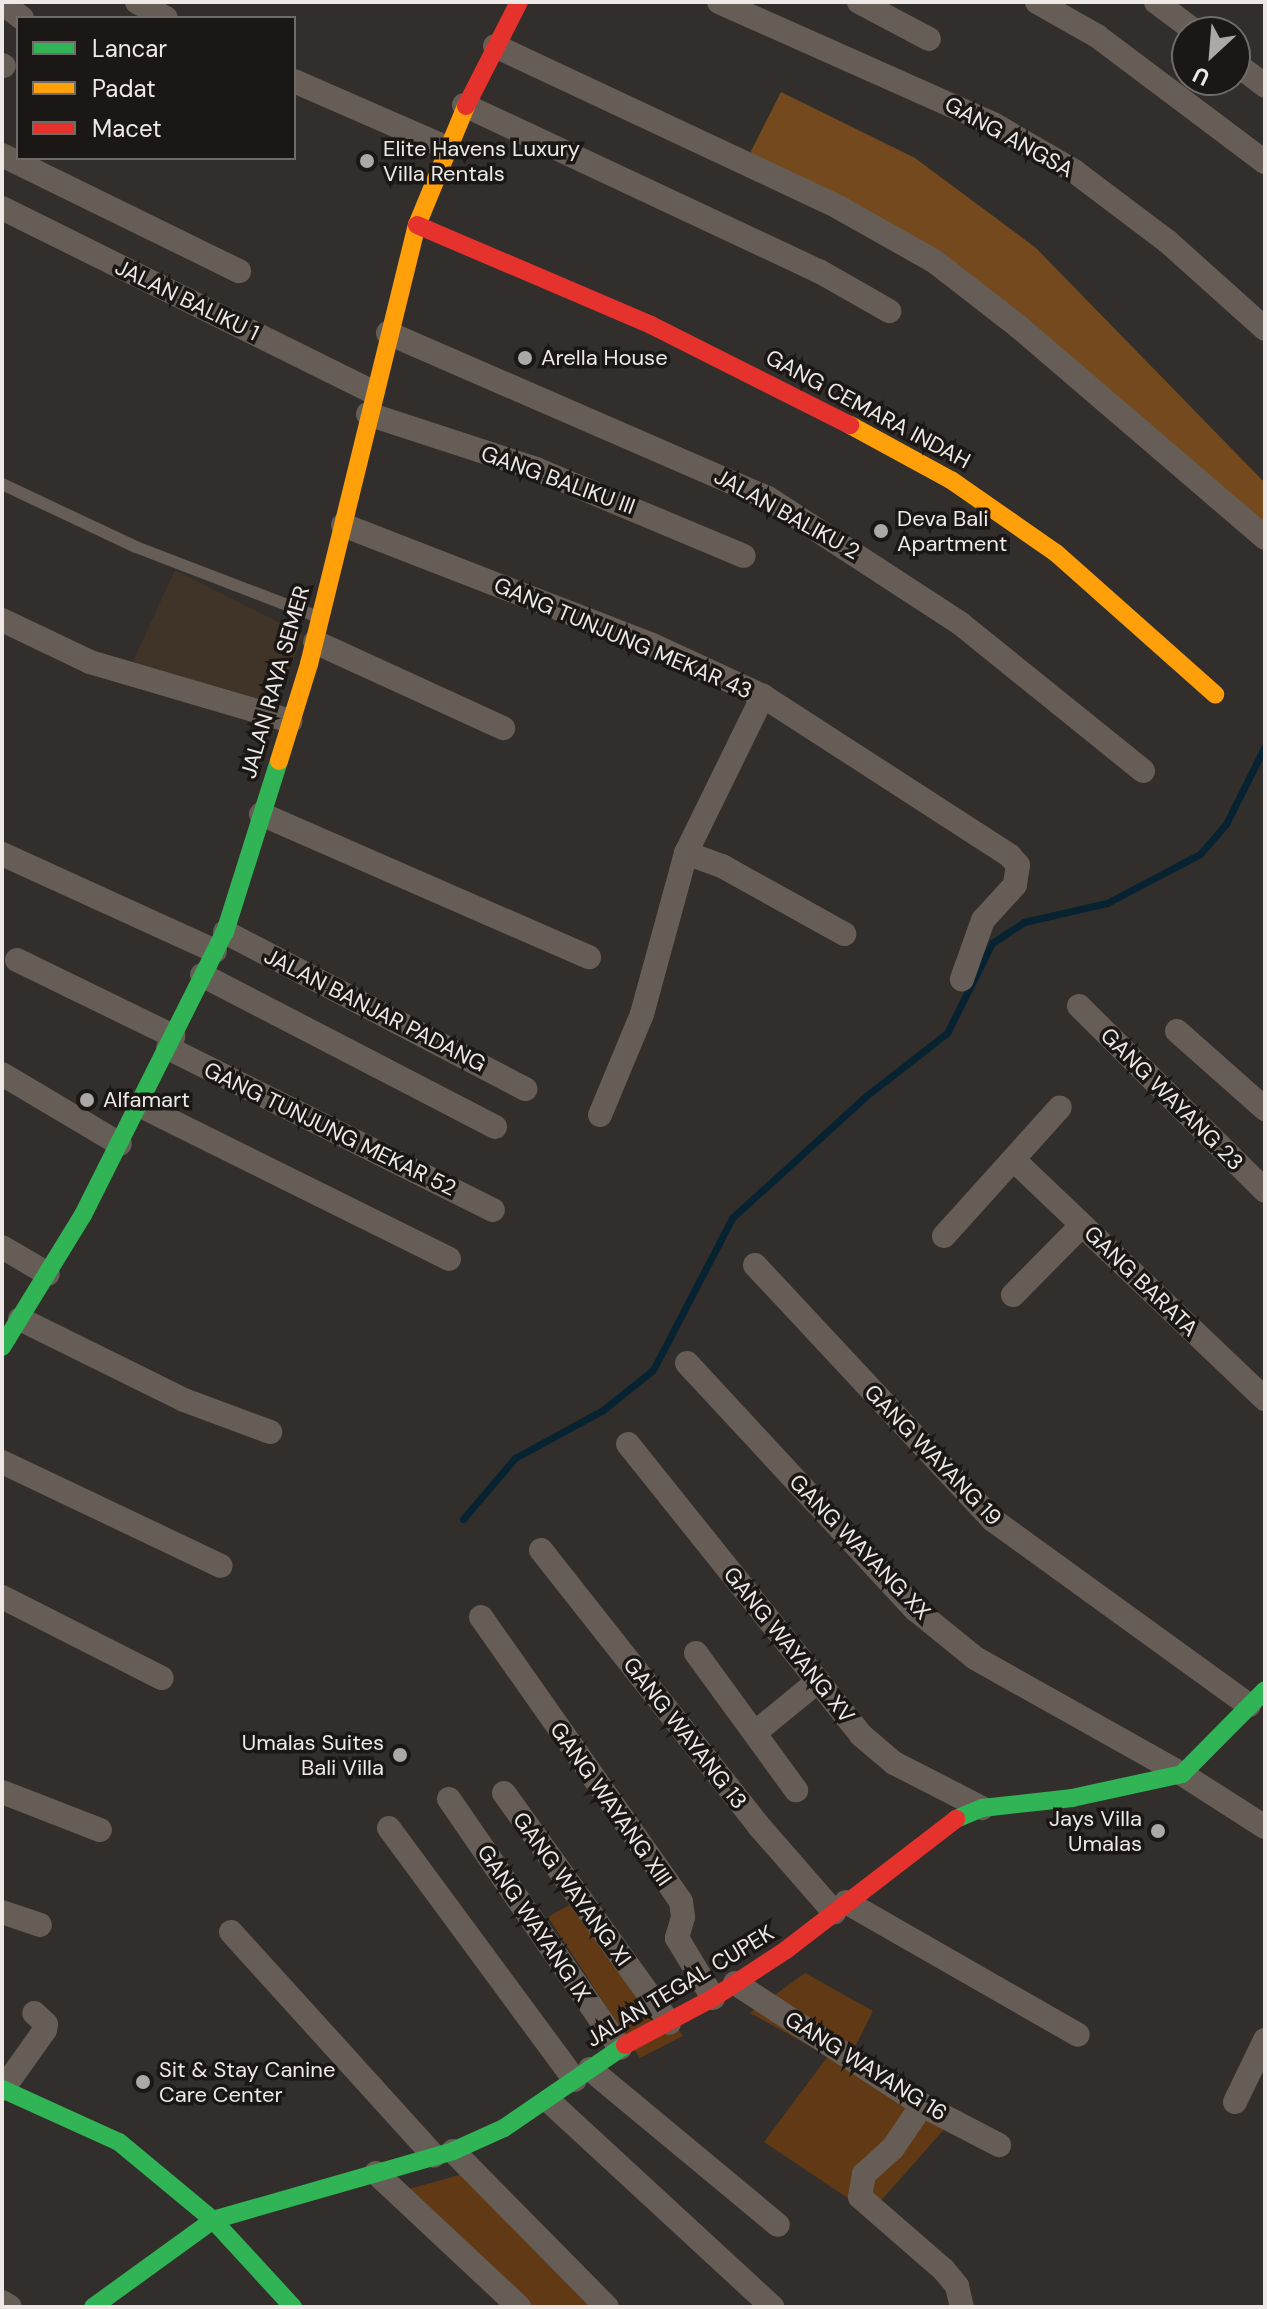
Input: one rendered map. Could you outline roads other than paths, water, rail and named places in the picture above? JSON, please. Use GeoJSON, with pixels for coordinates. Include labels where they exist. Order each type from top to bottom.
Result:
{"type":"FeatureCollection","features":[{"type":"Feature","properties":{"kind":"street"},"geometry":{"type":"LineString","coordinates":[[137,2],[162,16]]}},
{"type":"Feature","properties":{"kind":"street","name":"JALAN RAYA SEMER"},"geometry":{"type":"LineString","coordinates":[[2,1347],[13,1316],[48,1274],[120,1144],[220,942],[315,642],[370,403],[417,225],[464,105],[519,2]]}},
{"type":"Feature","properties":{"kind":"street","name":"GANG ANGSA"},"geometry":{"type":"LineString","coordinates":[[719,2],[980,118],[1074,171],[1167,241],[1265,329]]}},
{"type":"Feature","properties":{"kind":"street"},"geometry":{"type":"LineString","coordinates":[[859,2],[929,39]]}},
{"type":"Feature","properties":{"kind":"street"},"geometry":{"type":"LineString","coordinates":[[1037,2],[1097,36],[1265,162]]}},
{"type":"Feature","properties":{"kind":"street"},"geometry":{"type":"LineString","coordinates":[[1156,2],[1175,16]]}},
{"type":"Feature","properties":{"kind":"street"},"geometry":{"type":"LineString","coordinates":[[2,3],[19,16]]}},
{"type":"Feature","properties":{"kind":"street"},"geometry":{"type":"LineString","coordinates":[[495,46],[838,207],[934,261],[1019,327],[1265,538]]}},
{"type":"Feature","properties":{"kind":"street"},"geometry":{"type":"LineString","coordinates":[[296,82],[445,147]]}},
{"type":"Feature","properties":{"kind":"street"},"geometry":{"type":"LineString","coordinates":[[464,105],[819,271],[889,311]]}},
{"type":"Feature","properties":{"kind":"street"},"geometry":{"type":"LineString","coordinates":[[2,155],[239,271]]}},
{"type":"Feature","properties":{"kind":"street","name":"JALAN BALIKU 1"},"geometry":{"type":"LineString","coordinates":[[2,208],[370,403]]}},
{"type":"Feature","properties":{"kind":"street","name":"GANG CEMARA INDAH"},"geometry":{"type":"LineString","coordinates":[[417,225],[665,331],[951,480],[1056,553],[1215,694]]}},
{"type":"Feature","properties":{"kind":"street","name":"JALAN BALIKU 2"},"geometry":{"type":"LineString","coordinates":[[388,333],[768,498],[961,624],[1143,771]]}},
{"type":"Feature","properties":{"kind":"street","name":"GANG BALIKU III"},"geometry":{"type":"LineString","coordinates":[[370,403],[744,556]]}},
{"type":"Feature","properties":{"kind":"street","name":"GANG TUNJUNG MEKAR 43"},"geometry":{"type":"LineString","coordinates":[[343,525],[650,644],[763,696],[1018,865],[1010,894],[983,920],[962,979]]}},
{"type":"Feature","properties":{"kind":"street"},"geometry":{"type":"LineString","coordinates":[[2,620],[90,662],[290,721]]}},
{"type":"Feature","properties":{"kind":"street"},"geometry":{"type":"LineString","coordinates":[[315,642],[503,728]]}},
{"type":"Feature","properties":{"kind":"street"},"geometry":{"type":"LineString","coordinates":[[600,1115],[642,1014],[686,853],[763,696]]}},
{"type":"Feature","properties":{"kind":"street"},"geometry":{"type":"LineString","coordinates":[[261,814],[589,957]]}},
{"type":"Feature","properties":{"kind":"street"},"geometry":{"type":"LineString","coordinates":[[686,853],[734,872],[844,934]]}},
{"type":"Feature","properties":{"kind":"street","name":"JALAN BANJAR PADANG"},"geometry":{"type":"LineString","coordinates":[[2,854],[220,942],[525,1089]]}},
{"type":"Feature","properties":{"kind":"street","name":"GANG TUNJUNG MEKAR 52"},"geometry":{"type":"LineString","coordinates":[[17,960],[493,1210]]}},
{"type":"Feature","properties":{"kind":"street"},"geometry":{"type":"LineString","coordinates":[[202,975],[495,1127]]}},
{"type":"Feature","properties":{"kind":"street","name":"GANG WAYANG 23"},"geometry":{"type":"LineString","coordinates":[[1079,1006],[1265,1191]]}},
{"type":"Feature","properties":{"kind":"street"},"geometry":{"type":"LineString","coordinates":[[1177,1031],[1265,1109]]}},
{"type":"Feature","properties":{"kind":"street"},"geometry":{"type":"LineString","coordinates":[[2,1074],[120,1144]]}},
{"type":"Feature","properties":{"kind":"street"},"geometry":{"type":"LineString","coordinates":[[139,1105],[449,1259]]}},
{"type":"Feature","properties":{"kind":"street"},"geometry":{"type":"LineString","coordinates":[[944,1236],[1016,1162],[1060,1107]]}},
{"type":"Feature","properties":{"kind":"street","name":"GANG BARATA"},"geometry":{"type":"LineString","coordinates":[[1016,1162],[1265,1399]]}},
{"type":"Feature","properties":{"kind":"street"},"geometry":{"type":"LineString","coordinates":[[1013,1295],[1082,1225]]}},
{"type":"Feature","properties":{"kind":"street"},"geometry":{"type":"LineString","coordinates":[[2,1247],[48,1274]]}},
{"type":"Feature","properties":{"kind":"street","name":"GANG WAYANG 19"},"geometry":{"type":"LineString","coordinates":[[755,1265],[993,1520],[1257,1697]]}},
{"type":"Feature","properties":{"kind":"street"},"geometry":{"type":"LineString","coordinates":[[13,1316],[184,1400],[270,1432]]}},
{"type":"Feature","properties":{"kind":"street","name":"GANG WAYANG XX"},"geometry":{"type":"LineString","coordinates":[[687,1363],[916,1610],[975,1658],[1182,1774],[1265,1827]]}},
{"type":"Feature","properties":{"kind":"street","name":"GANG WAYANG XV"},"geometry":{"type":"LineString","coordinates":[[628,1444],[876,1750],[982,1808]]}},
{"type":"Feature","properties":{"kind":"street"},"geometry":{"type":"LineString","coordinates":[[2,1462],[221,1566]]}},
{"type":"Feature","properties":{"kind":"street","name":"GANG WAYANG 13"},"geometry":{"type":"LineString","coordinates":[[541,1550],[758,1825],[840,1907]]}},
{"type":"Feature","properties":{"kind":"street"},"geometry":{"type":"LineString","coordinates":[[2,1597],[162,1678]]}},
{"type":"Feature","properties":{"kind":"street","name":"GANG WAYANG XIII"},"geometry":{"type":"LineString","coordinates":[[481,1617],[681,1902],[683,1917],[677,1938],[713,1998]]}},
{"type":"Feature","properties":{"kind":"street"},"geometry":{"type":"LineString","coordinates":[[696,1653],[757,1731],[796,1790]]}},
{"type":"Feature","properties":{"kind":"street"},"geometry":{"type":"LineString","coordinates":[[757,1731],[818,1681]]}},
{"type":"Feature","properties":{"kind":"street"},"geometry":{"type":"LineString","coordinates":[[1182,1774],[1257,1697]]}},
{"type":"Feature","properties":{"kind":"street","name":"JALAN TEGAL CUPEK"},"geometry":{"type":"LineString","coordinates":[[93,2307],[213,2220],[443,2154],[549,2101],[620,2048],[735,1983],[840,1907],[945,1824],[982,1808],[1072,1798],[1182,1774]]}},
{"type":"Feature","properties":{"kind":"street"},"geometry":{"type":"LineString","coordinates":[[2,1792],[100,1830]]}},
{"type":"Feature","properties":{"kind":"street","name":"GANG WAYANG XI"},"geometry":{"type":"LineString","coordinates":[[504,1793],[669,2023]]}},
{"type":"Feature","properties":{"kind":"street","name":"GANG WAYANG IX"},"geometry":{"type":"LineString","coordinates":[[449,1799],[620,2048]]}},
{"type":"Feature","properties":{"kind":"street"},"geometry":{"type":"LineString","coordinates":[[389,1828],[582,2074],[778,2225]]}},
{"type":"Feature","properties":{"kind":"street"},"geometry":{"type":"LineString","coordinates":[[840,1907],[1078,2035]]}},
{"type":"Feature","properties":{"kind":"street"},"geometry":{"type":"LineString","coordinates":[[2,1912],[40,1925]]}},
{"type":"Feature","properties":{"kind":"street"},"geometry":{"type":"LineString","coordinates":[[231,1932],[443,2154],[607,2307]]}},
{"type":"Feature","properties":{"kind":"street","name":"GANG WAYANG 16"},"geometry":{"type":"LineString","coordinates":[[735,1983],[922,2105],[999,2145]]}},
{"type":"Feature","properties":{"kind":"street"},"geometry":{"type":"LineString","coordinates":[[34,2013],[46,2024],[45,2030],[2,2089],[119,2142],[213,2220],[293,2307]]}},
{"type":"Feature","properties":{"kind":"street"},"geometry":{"type":"LineString","coordinates":[[1235,2102],[1265,2040]]}},
{"type":"Feature","properties":{"kind":"street"},"geometry":{"type":"LineString","coordinates":[[549,2101],[772,2307]]}},
{"type":"Feature","properties":{"kind":"street"},"geometry":{"type":"LineString","coordinates":[[922,2105],[893,2148],[864,2174],[860,2197],[944,2270],[957,2286],[962,2307]]}},
{"type":"Feature","properties":{"kind":"street"},"geometry":{"type":"LineString","coordinates":[[376,2173],[519,2307]]}},
{"type":"Feature","properties":{"kind":"street"},"geometry":{"type":"LineString","coordinates":[[2,2302],[10,2307]]}},
{"type":"Feature","properties":{"kind":"lane"},"geometry":{"type":"LineString","coordinates":[[2,484],[136,547],[321,618]]}},
{"type":"Feature","properties":{"kind":"waterway"},"geometry":{"type":"LineString","coordinates":[[463,1519],[515,1458],[603,1410],[653,1370],[732,1218],[866,1096],[947,1033],[992,943],[1024,922],[1107,903],[1200,854],[1226,824],[1265,746]]}},
{"type":"Feature","properties":{"kind":"place","name":"Elite Havens Luxury Villa Rentals"},"geometry":{"type":"Point","coordinates":[367,161]}},
{"type":"Feature","properties":{"kind":"place","name":"Arella House"},"geometry":{"type":"Point","coordinates":[525,358]}},
{"type":"Feature","properties":{"kind":"place","name":"Deva Bali Apartment"},"geometry":{"type":"Point","coordinates":[881,531]}},
{"type":"Feature","properties":{"kind":"place","name":"Alfamart"},"geometry":{"type":"Point","coordinates":[87,1100]}},
{"type":"Feature","properties":{"kind":"place","name":"Umalas Suites Bali Villa"},"geometry":{"type":"Point","coordinates":[400,1755]}},
{"type":"Feature","properties":{"kind":"place","name":"Jays Villa Umalas"},"geometry":{"type":"Point","coordinates":[1158,1831]}},
{"type":"Feature","properties":{"kind":"place","name":"Sit & Stay Canine Care Center"},"geometry":{"type":"Point","coordinates":[143,2082]}}]}
